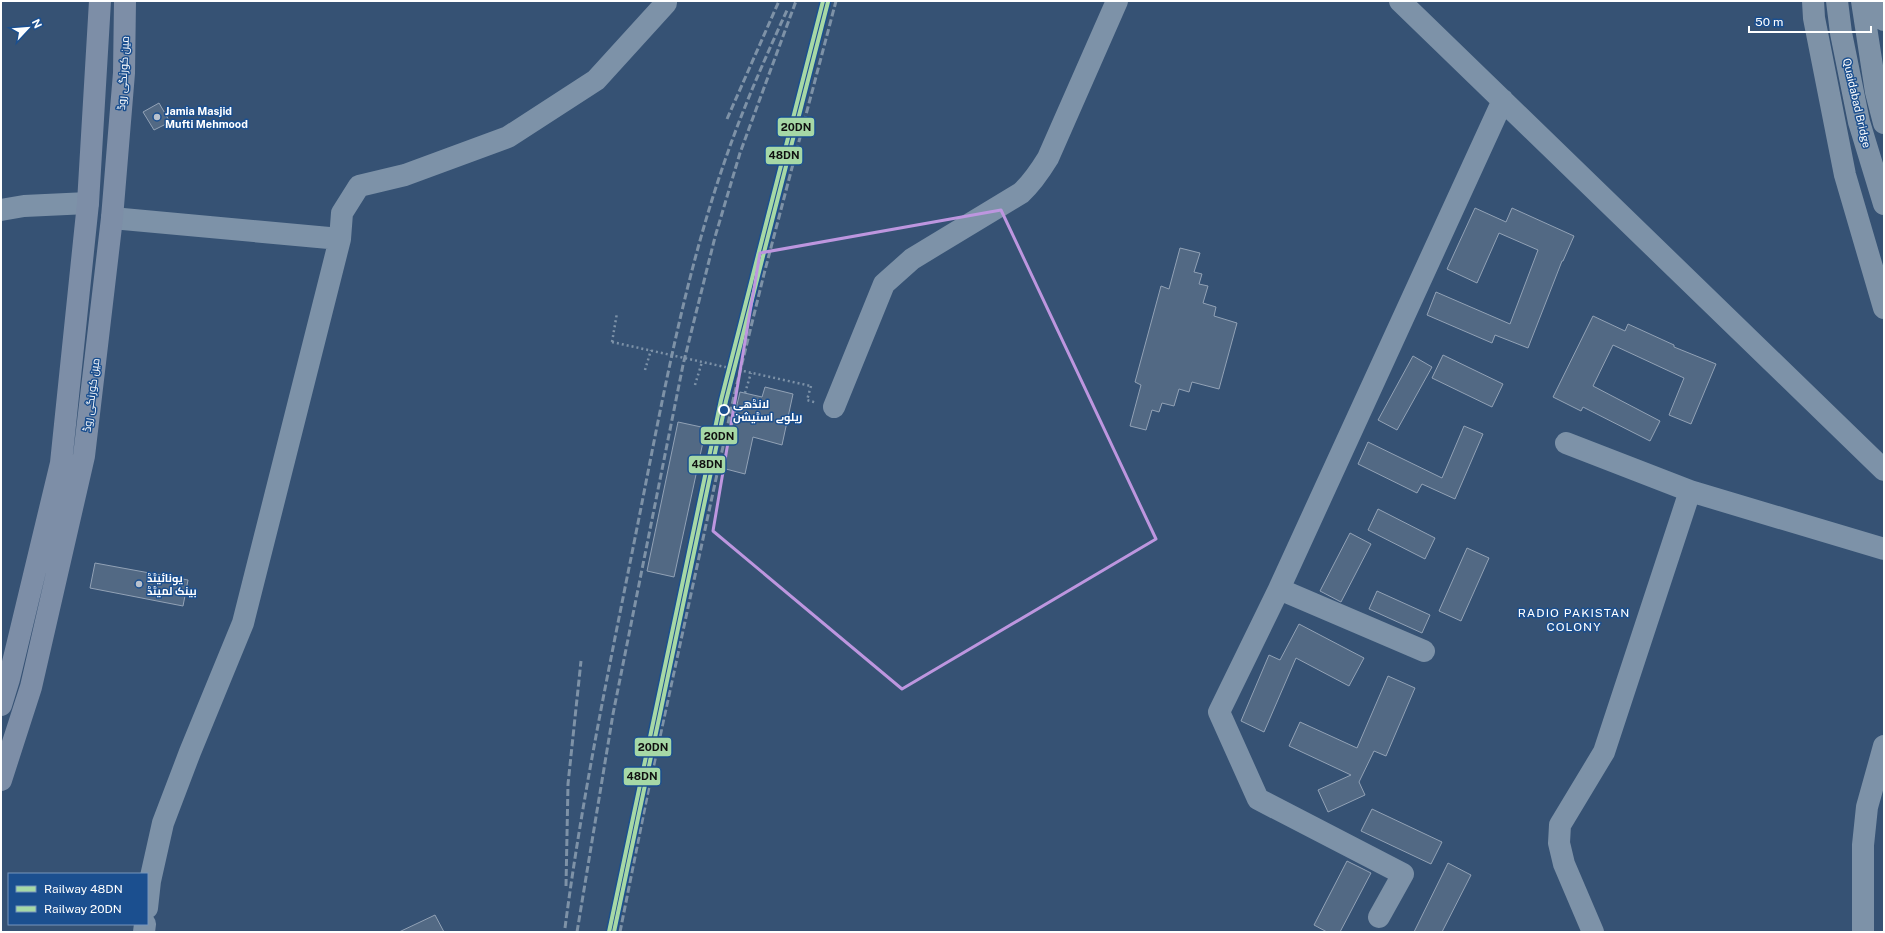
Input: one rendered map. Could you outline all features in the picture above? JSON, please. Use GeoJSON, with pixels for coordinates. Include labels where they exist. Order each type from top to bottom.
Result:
{"type":"FeatureCollection","features":[{"type":"Feature","properties":{"kind":"highway"},"geometry":{"type":"LineString","coordinates":[[1813,1],[1814,18],[1845,175],[1884,308]]}},
{"type":"Feature","properties":{"kind":"highway","name":"Quaidabad Bridge"},"geometry":{"type":"LineString","coordinates":[[1838,1],[1841,33],[1859,122],[1884,204]]}},
{"type":"Feature","properties":{"kind":"highway","name":"Quaidabad Bridge"},"geometry":{"type":"LineString","coordinates":[[1862,1],[1876,92],[1884,123]]}},
{"type":"Feature","properties":{"kind":"highway"},"geometry":{"type":"LineString","coordinates":[[1881,1],[1884,20]]}},
{"type":"Feature","properties":{"kind":"main road","name":"مین کورنگی روڈ"},"geometry":{"type":"LineString","coordinates":[[1,705],[9,679],[61,463],[88,203],[100,1]]}},
{"type":"Feature","properties":{"kind":"main road","name":"مین کورنگی روڈ"},"geometry":{"type":"LineString","coordinates":[[1,780],[31,687],[84,456],[112,218],[124,73],[125,1]]}},
{"type":"Feature","properties":{"kind":"street"},"geometry":{"type":"LineString","coordinates":[[834,407],[884,284],[912,259],[1021,193],[1029,186],[1048,158],[1117,1]]}},
{"type":"Feature","properties":{"kind":"street"},"geometry":{"type":"LineString","coordinates":[[1400,1],[1884,470]]}},
{"type":"Feature","properties":{"kind":"street"},"geometry":{"type":"LineString","coordinates":[[148,899],[150,881],[163,823],[190,752],[243,623],[340,239],[342,212],[359,186],[404,175],[508,137],[596,80],[666,3]]}},
{"type":"Feature","properties":{"kind":"street"},"geometry":{"type":"LineString","coordinates":[[1379,917],[1403,874],[1258,799],[1219,712],[1279,589],[1503,100]]}},
{"type":"Feature","properties":{"kind":"street"},"geometry":{"type":"LineString","coordinates":[[1,210],[24,206],[88,203]]}},
{"type":"Feature","properties":{"kind":"street"},"geometry":{"type":"LineString","coordinates":[[112,218],[340,239]]}},
{"type":"Feature","properties":{"kind":"street"},"geometry":{"type":"LineString","coordinates":[[1566,443],[1690,491],[1884,549]]}},
{"type":"Feature","properties":{"kind":"street"},"geometry":{"type":"LineString","coordinates":[[1593,932],[1564,864],[1559,843],[1560,825],[1604,752],[1690,491]]}},
{"type":"Feature","properties":{"kind":"street"},"geometry":{"type":"LineString","coordinates":[[1279,589],[1424,651]]}},
{"type":"Feature","properties":{"kind":"street"},"geometry":{"type":"LineString","coordinates":[[1863,932],[1863,845],[1867,807],[1884,746]]}},
{"type":"Feature","properties":{"kind":"path"},"geometry":{"type":"LineString","coordinates":[[617,313],[612,342],[811,386],[806,400]]}},
{"type":"Feature","properties":{"kind":"path"},"geometry":{"type":"LineString","coordinates":[[645,370],[651,350]]}},
{"type":"Feature","properties":{"kind":"path"},"geometry":{"type":"LineString","coordinates":[[695,385],[702,362]]}},
{"type":"Feature","properties":{"kind":"path"},"geometry":{"type":"LineString","coordinates":[[745,393],[751,373]]}},
{"type":"Feature","properties":{"kind":"highlighted area"},"geometry":{"type":"Polygon","coordinates":[[[1001,210],[1156,539],[902,689],[713,531],[760,253],[1001,210]]]}},
{"type":"Feature","properties":{"kind":"building","name":"Jamia Masjid Mufti Mehmood"},"geometry":{"type":"Polygon","coordinates":[[[159,103],[170,122],[154,130],[143,112],[159,103]]]}},
{"type":"Feature","properties":{"kind":"building"},"geometry":{"type":"Polygon","coordinates":[[[1475,208],[1506,222],[1512,208],[1574,236],[1562,261],[1528,348],[1495,335],[1492,343],[1427,315],[1436,292],[1510,324],[1538,250],[1499,233],[1477,283],[1447,269],[1475,208]]]}},
{"type":"Feature","properties":{"kind":"building"},"geometry":{"type":"Polygon","coordinates":[[[1180,248],[1200,253],[1194,272],[1202,274],[1199,284],[1208,286],[1203,303],[1216,307],[1214,316],[1237,323],[1219,389],[1192,382],[1189,392],[1179,389],[1174,406],[1162,403],[1159,412],[1152,410],[1146,430],[1130,426],[1141,385],[1135,382],[1161,286],[1169,289],[1180,248]]]}},
{"type":"Feature","properties":{"kind":"building"},"geometry":{"type":"Polygon","coordinates":[[[1593,316],[1625,331],[1628,324],[1674,345],[1674,347],[1716,364],[1691,424],[1669,415],[1684,378],[1613,345],[1593,386],[1660,421],[1650,441],[1583,407],[1581,411],[1553,397],[1593,316]]]}},
{"type":"Feature","properties":{"kind":"building"},"geometry":{"type":"Polygon","coordinates":[[[1443,355],[1503,384],[1492,407],[1432,378],[1443,355]]]}},
{"type":"Feature","properties":{"kind":"building"},"geometry":{"type":"Polygon","coordinates":[[[1413,356],[1432,367],[1397,430],[1378,420],[1413,356]]]}},
{"type":"Feature","properties":{"kind":"building"},"geometry":{"type":"Polygon","coordinates":[[[765,387],[793,394],[782,445],[753,437],[745,474],[722,468],[740,392],[762,397],[765,387]]]}},
{"type":"Feature","properties":{"kind":"building"},"geometry":{"type":"Polygon","coordinates":[[[678,422],[706,428],[674,577],[647,571],[678,422]]]}},
{"type":"Feature","properties":{"kind":"building"},"geometry":{"type":"Polygon","coordinates":[[[1464,426],[1483,434],[1455,499],[1422,484],[1417,493],[1358,464],[1368,442],[1442,478],[1464,426]]]}},
{"type":"Feature","properties":{"kind":"building"},"geometry":{"type":"Polygon","coordinates":[[[1378,509],[1435,538],[1425,559],[1368,530],[1378,509]]]}},
{"type":"Feature","properties":{"kind":"building"},"geometry":{"type":"Polygon","coordinates":[[[1350,533],[1371,544],[1341,602],[1320,591],[1350,533]]]}},
{"type":"Feature","properties":{"kind":"building"},"geometry":{"type":"Polygon","coordinates":[[[1467,548],[1489,558],[1461,621],[1439,611],[1467,548]]]}},
{"type":"Feature","properties":{"kind":"building","name":"یونائیٹڈ بینک لمیٹڈ"},"geometry":{"type":"Polygon","coordinates":[[[95,563],[188,580],[183,606],[90,588],[95,563]]]}},
{"type":"Feature","properties":{"kind":"building"},"geometry":{"type":"Polygon","coordinates":[[[1377,591],[1430,615],[1422,633],[1369,609],[1377,591]]]}},
{"type":"Feature","properties":{"kind":"building"},"geometry":{"type":"Polygon","coordinates":[[[1299,624],[1364,658],[1349,686],[1296,658],[1264,732],[1241,721],[1269,655],[1280,660],[1299,624]]]}},
{"type":"Feature","properties":{"kind":"building"},"geometry":{"type":"Polygon","coordinates":[[[1388,676],[1415,688],[1386,756],[1374,751],[1359,782],[1365,795],[1328,812],[1318,790],[1351,775],[1289,746],[1300,722],[1357,748],[1388,676]]]}},
{"type":"Feature","properties":{"kind":"building"},"geometry":{"type":"Polygon","coordinates":[[[1372,809],[1442,842],[1431,864],[1361,831],[1372,809]]]}},
{"type":"Feature","properties":{"kind":"building"},"geometry":{"type":"Polygon","coordinates":[[[1347,861],[1371,873],[1340,932],[1327,932],[1314,925],[1347,861]]]}},
{"type":"Feature","properties":{"kind":"building"},"geometry":{"type":"Polygon","coordinates":[[[1448,863],[1471,875],[1442,932],[1414,932],[1448,863]]]}},
{"type":"Feature","properties":{"kind":"building"},"geometry":{"type":"Polygon","coordinates":[[[435,915],[444,932],[399,932],[435,915]]]}},
{"type":"Feature","properties":{"kind":"railway"},"geometry":{"type":"LineString","coordinates":[[727,119],[779,1]]}},
{"type":"Feature","properties":{"kind":"railway"},"geometry":{"type":"LineString","coordinates":[[577,932],[613,714],[683,365],[715,237],[740,153],[796,1]]}},
{"type":"Feature","properties":{"kind":"railway"},"geometry":{"type":"LineString","coordinates":[[620,932],[648,792],[734,396],[764,274],[836,1]]}},
{"type":"Feature","properties":{"kind":"railway"},"geometry":{"type":"LineString","coordinates":[[565,928],[579,830],[606,684],[664,391],[686,293],[713,196],[729,149],[750,95],[788,8]]}},
{"type":"Feature","properties":{"kind":"railway"},"geometry":{"type":"LineString","coordinates":[[566,886],[568,784],[581,661]]}},
{"type":"Feature","properties":{"kind":"rail line","name":"48DN"},"geometry":{"type":"LineString","coordinates":[[609,932],[721,400],[823,1]]}},
{"type":"Feature","properties":{"kind":"rail line","name":"20DN"},"geometry":{"type":"LineString","coordinates":[[614,932],[726,401],[828,2]]}},
{"type":"Feature","properties":{"kind":"place","name":"Jamia Masjid Mufti Mehmood"},"geometry":{"type":"Point","coordinates":[157,117]}},
{"type":"Feature","properties":{"kind":"place","name":"لانڈھی ریلوے اسٹیشن"},"geometry":{"type":"Point","coordinates":[724,410]}},
{"type":"Feature","properties":{"kind":"place","name":"یونائیٹڈ بینک لمیٹڈ"},"geometry":{"type":"Point","coordinates":[139,584]}},
{"type":"Feature","properties":{"kind":"district","name":"RADIO PAKISTAN COLONY"},"geometry":{"type":"Point","coordinates":[1574,620]}}]}
